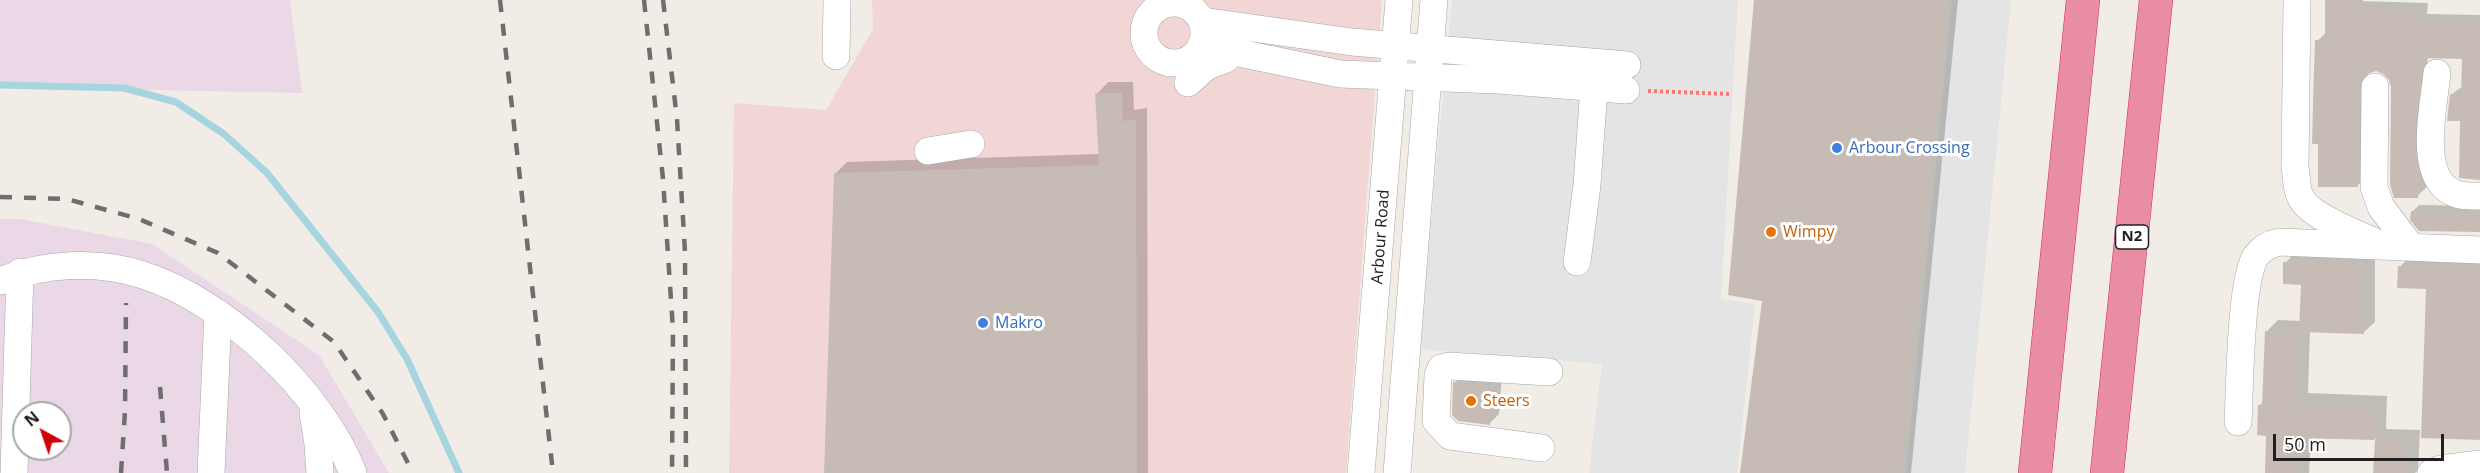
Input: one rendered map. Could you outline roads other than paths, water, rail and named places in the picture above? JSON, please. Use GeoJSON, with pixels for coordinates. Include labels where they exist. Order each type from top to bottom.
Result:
{"type":"FeatureCollection","features":[{"type":"Feature","properties":{"kind":"highway"},"geometry":{"type":"LineString","coordinates":[[2035,473],[2082,0]]}},
{"type":"Feature","properties":{"kind":"highway","name":"N2"},"geometry":{"type":"LineString","coordinates":[[2107,473],[2156,0]]}},
{"type":"Feature","properties":{"kind":"street"},"geometry":{"type":"LineString","coordinates":[[836,56],[837,0]]}},
{"type":"Feature","properties":{"kind":"street","name":"Arbour Road"},"geometry":{"type":"LineString","coordinates":[[1361,473],[1399,0]]}},
{"type":"Feature","properties":{"kind":"street","name":"Arbour Road"},"geometry":{"type":"LineString","coordinates":[[1397,473],[1434,0]]}},
{"type":"Feature","properties":{"kind":"street"},"geometry":{"type":"LineString","coordinates":[[2297,0],[2295,168],[2299,194],[2311,209],[2323,217],[2398,247]]}},
{"type":"Feature","properties":{"kind":"street"},"geometry":{"type":"LineString","coordinates":[[1201,33],[1394,45],[1431,48],[1627,77],[1594,88],[1498,80],[1341,74],[1254,56],[1201,33]]}},
{"type":"Feature","properties":{"kind":"street"},"geometry":{"type":"LineString","coordinates":[[1188,83],[1214,62],[1254,56]]}},
{"type":"Feature","properties":{"kind":"street"},"geometry":{"type":"LineString","coordinates":[[2437,73],[2430,157],[2434,173],[2442,185],[2451,192],[2480,196]]}},
{"type":"Feature","properties":{"kind":"street"},"geometry":{"type":"LineString","coordinates":[[2375,87],[2374,187],[2398,247]]}},
{"type":"Feature","properties":{"kind":"street"},"geometry":{"type":"LineString","coordinates":[[1577,262],[1587,185],[1594,88]]}},
{"type":"Feature","properties":{"kind":"street"},"geometry":{"type":"LineString","coordinates":[[928,151],[971,144]]}},
{"type":"Feature","properties":{"kind":"street"},"geometry":{"type":"LineString","coordinates":[[2238,423],[2247,284],[2255,258],[2270,244],[2279,242],[2480,250]]}},
{"type":"Feature","properties":{"kind":"street"},"geometry":{"type":"LineString","coordinates":[[14,473],[10,277],[80,265],[110,267],[143,274],[218,313],[278,364],[310,400],[329,427],[353,473]]}},
{"type":"Feature","properties":{"kind":"street"},"geometry":{"type":"LineString","coordinates":[[211,473],[218,313]]}},
{"type":"Feature","properties":{"kind":"street"},"geometry":{"type":"LineString","coordinates":[[1541,447],[1450,436],[1436,421],[1438,375],[1442,369],[1449,366],[1549,372]]}},
{"type":"Feature","properties":{"kind":"street"},"geometry":{"type":"LineString","coordinates":[[310,400],[318,444],[320,473]]}},
{"type":"Feature","properties":{"kind":"street"},"geometry":{"type":"LineString","coordinates":[[2432,473],[2441,469],[2480,464]]}},
{"type":"Feature","properties":{"kind":"waterway"},"geometry":{"type":"LineString","coordinates":[[0,85],[124,88],[176,102],[224,134],[267,173],[378,312],[407,359],[459,473]]}},
{"type":"Feature","properties":{"kind":"railway"},"geometry":{"type":"LineString","coordinates":[[500,0],[553,473]]}},
{"type":"Feature","properties":{"kind":"railway"},"geometry":{"type":"LineString","coordinates":[[644,0],[663,179],[673,330],[672,473]]}},
{"type":"Feature","properties":{"kind":"railway"},"geometry":{"type":"LineString","coordinates":[[663,0],[677,119],[685,252],[686,473]]}},
{"type":"Feature","properties":{"kind":"railway"},"geometry":{"type":"LineString","coordinates":[[0,197],[67,199],[139,219],[218,253],[334,342],[383,414],[413,473]]}},
{"type":"Feature","properties":{"kind":"railway"},"geometry":{"type":"LineString","coordinates":[[121,473],[125,411],[126,303]]}},
{"type":"Feature","properties":{"kind":"railway"},"geometry":{"type":"LineString","coordinates":[[160,387],[167,473]]}},
{"type":"Feature","properties":{"kind":"place","name":"Arbour Crossing"},"geometry":{"type":"Point","coordinates":[1837,148]}},
{"type":"Feature","properties":{"kind":"place","name":"Wimpy"},"geometry":{"type":"Point","coordinates":[1771,232]}},
{"type":"Feature","properties":{"kind":"place","name":"Makro"},"geometry":{"type":"Point","coordinates":[983,323]}},
{"type":"Feature","properties":{"kind":"place","name":"Steers"},"geometry":{"type":"Point","coordinates":[1471,401]}}]}
